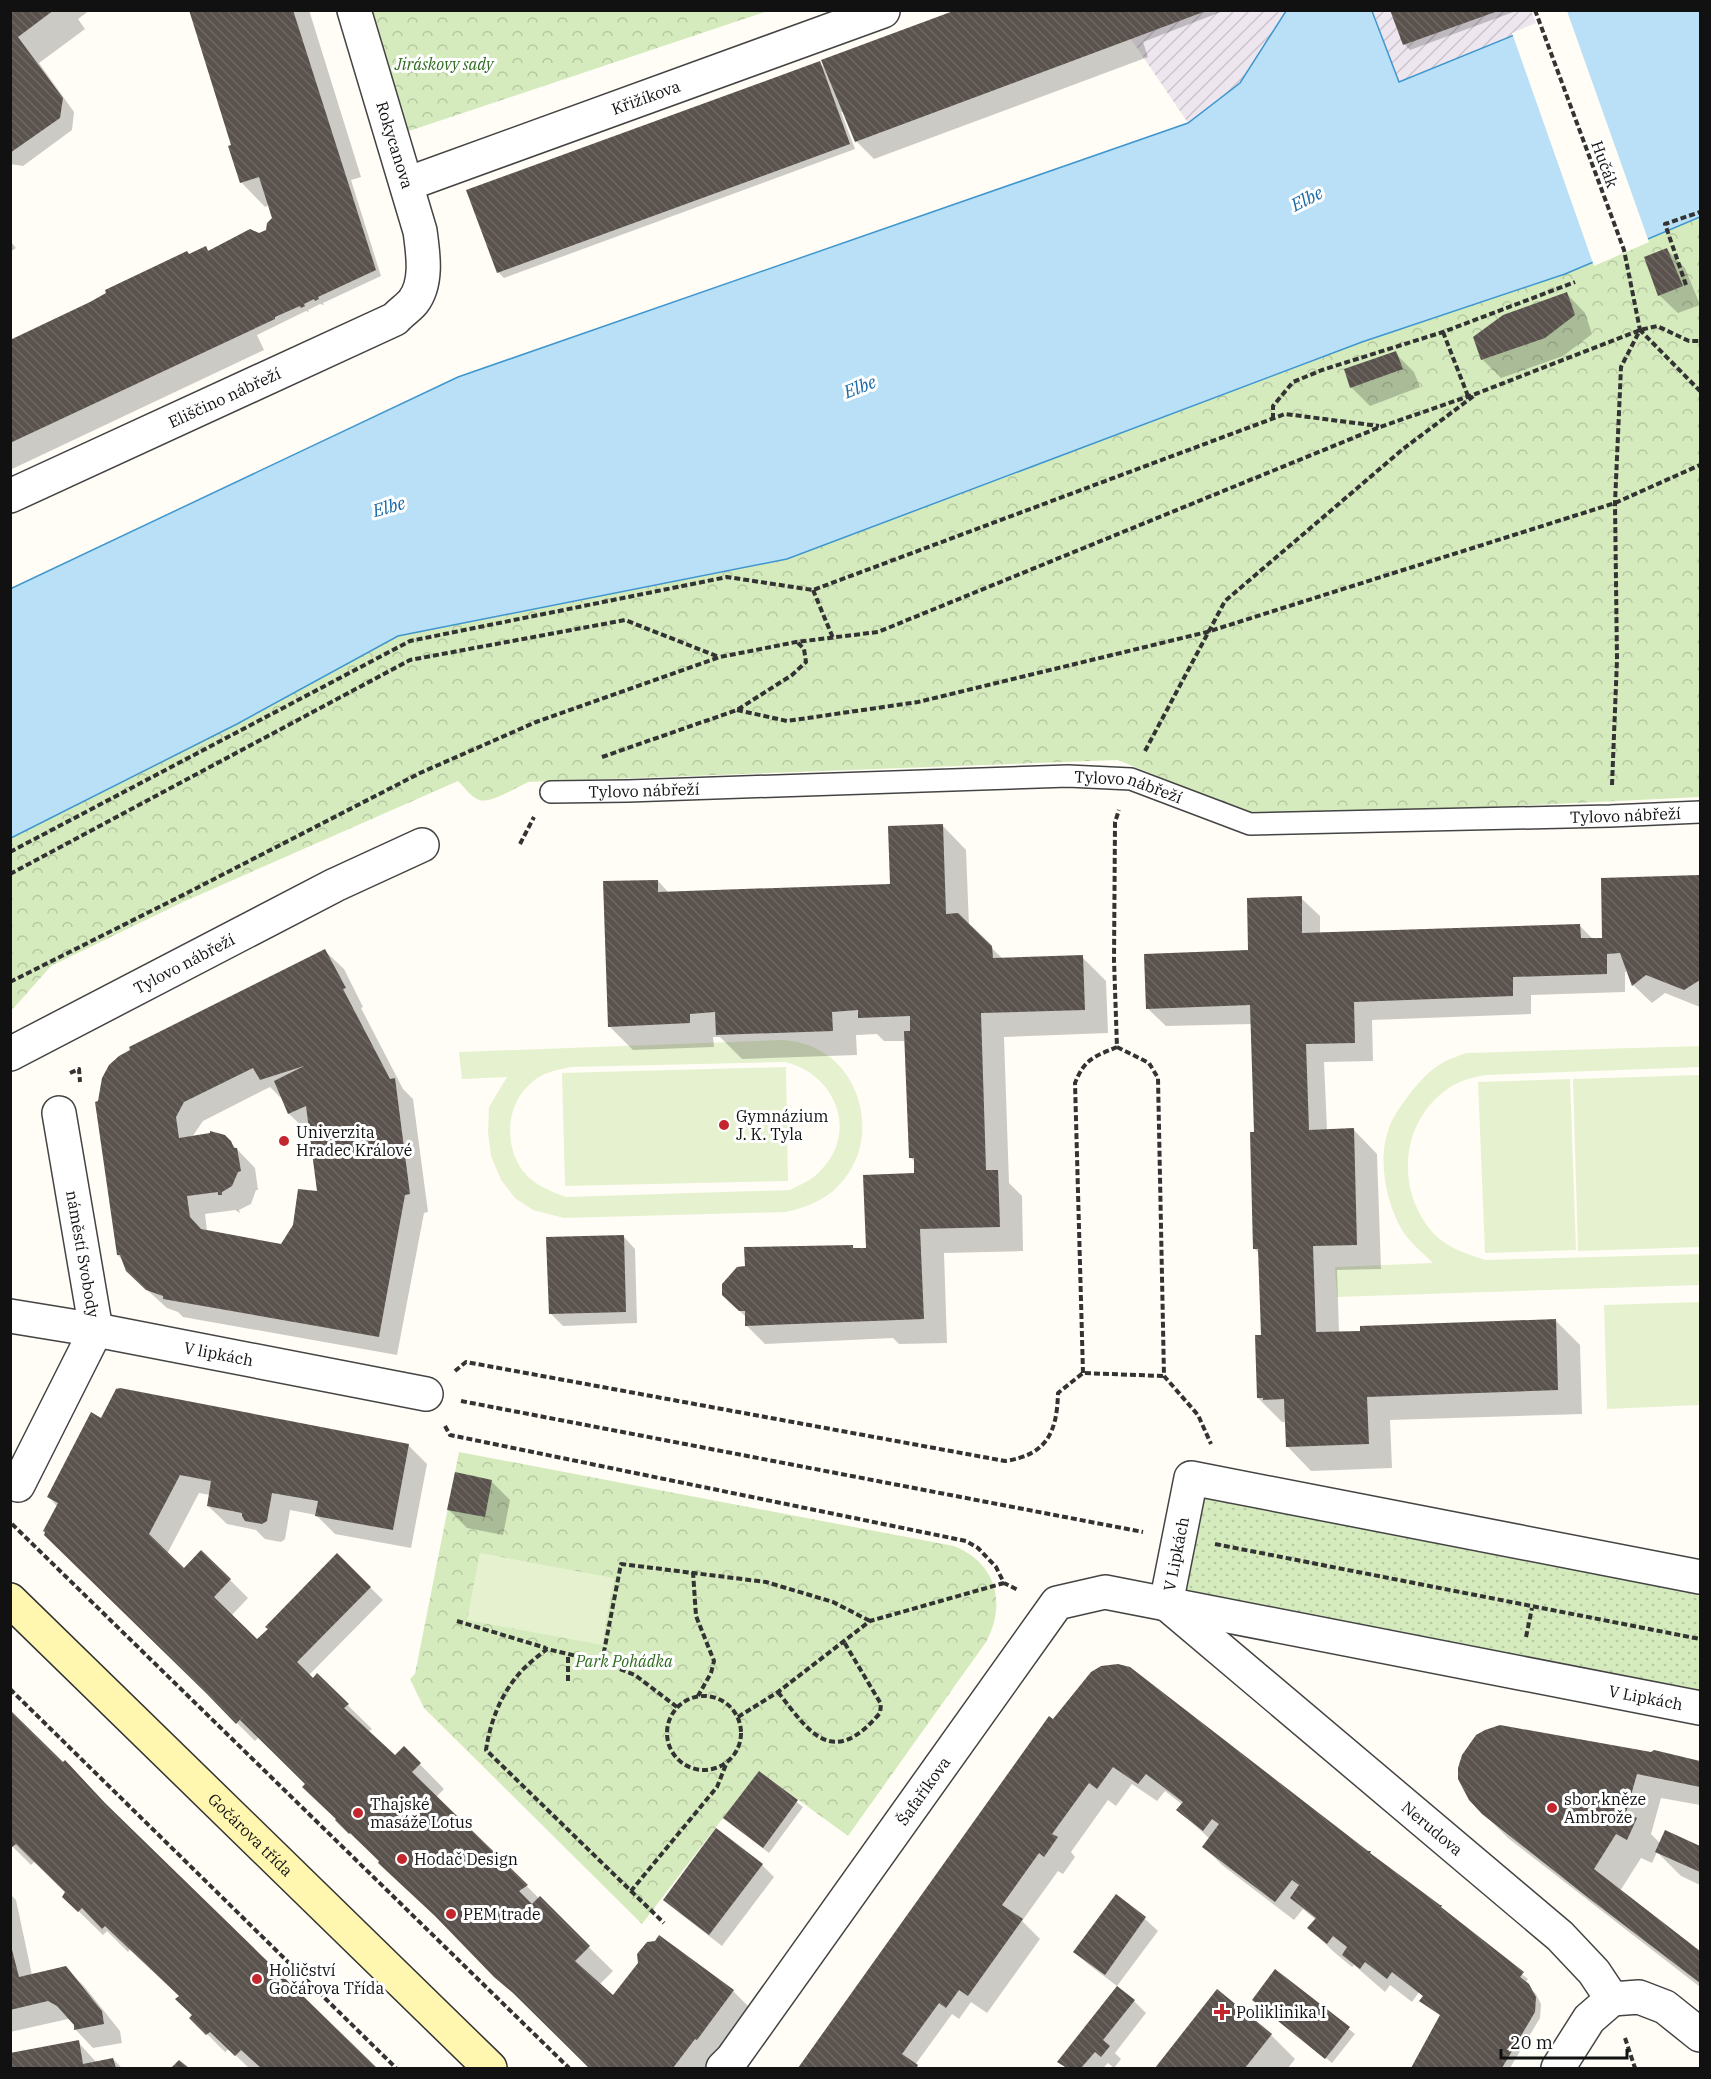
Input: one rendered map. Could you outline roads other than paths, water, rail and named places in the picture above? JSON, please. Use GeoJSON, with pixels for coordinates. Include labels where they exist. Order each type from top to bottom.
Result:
{"type":"FeatureCollection","features":[{"type":"Feature","properties":{"kind":"street","name":"Rokycanova"},"geometry":{"type":"LineString","coordinates":[[354,10],[420,231],[424,264],[421,282]]}},
{"type":"Feature","properties":{"kind":"street","name":"Křižíkova"},"geometry":{"type":"LineString","coordinates":[[407,184],[884,11]]}},
{"type":"Feature","properties":{"kind":"street","name":"Eliščino nábřeží"},"geometry":{"type":"LineString","coordinates":[[10,496],[394,319],[414,301],[421,282]]}},
{"type":"Feature","properties":{"kind":"street","name":"Tylovo nábřeží"},"geometry":{"type":"LineString","coordinates":[[11,1054],[335,885],[422,844]]}},
{"type":"Feature","properties":{"kind":"street","name":"náměstí Svobody"},"geometry":{"type":"LineString","coordinates":[[18,1485],[96,1330],[59,1113]]}},
{"type":"Feature","properties":{"kind":"street","name":"V lipkách"},"geometry":{"type":"LineString","coordinates":[[10,1316],[96,1330],[426,1394]]}},
{"type":"Feature","properties":{"kind":"street","name":"V Lipkách"},"geometry":{"type":"LineString","coordinates":[[1701,1577],[1213,1465],[1191,1478],[1166,1604],[1701,1708]]}},
{"type":"Feature","properties":{"kind":"street","name":"Šafaříkova"},"geometry":{"type":"LineString","coordinates":[[723,2068],[732,2059],[1058,1603],[1105,1592],[1166,1604]]}},
{"type":"Feature","properties":{"kind":"street","name":"Gočárova třída"},"geometry":{"type":"LineString","coordinates":[[10,1600],[490,2068]]}},
{"type":"Feature","properties":{"kind":"street","name":"Nerudova"},"geometry":{"type":"LineString","coordinates":[[1166,1604],[1560,1936],[1594,1972],[1612,1999]]}},
{"type":"Feature","properties":{"kind":"street"},"geometry":{"type":"LineString","coordinates":[[1558,2068],[1589,2019],[1612,1999],[1639,1996],[1665,2007],[1701,2035]]}},
{"type":"Feature","properties":{"kind":"lane","name":"Tylovo nábřeží"},"geometry":{"type":"LineString","coordinates":[[550,792],[1068,776],[1131,779],[1250,824],[1701,812]]}},
{"type":"Feature","properties":{"kind":"water","name":"Elbe"},"geometry":{"type":"Polygon","coordinates":[[[1286,11],[1372,11],[1399,82],[1539,25],[1534,11],[1700,11],[1700,217],[1565,274],[1362,342],[787,559],[398,636],[237,724],[11,838],[10,589],[458,377],[1188,123],[1240,83],[1286,11]]]}},
{"type":"Feature","properties":{"kind":"place","name":"Gymnázium J. K. Tyla"},"geometry":{"type":"Point","coordinates":[724,1125]}},
{"type":"Feature","properties":{"kind":"place","name":"Univerzita Hradec Králové"},"geometry":{"type":"Point","coordinates":[284,1141]}},
{"type":"Feature","properties":{"kind":"place","name":"sbor kněze Ambrože"},"geometry":{"type":"Point","coordinates":[1552,1808]}},
{"type":"Feature","properties":{"kind":"place","name":"Thajské masáže Lotus"},"geometry":{"type":"Point","coordinates":[358,1813]}},
{"type":"Feature","properties":{"kind":"place","name":"Hodač Design"},"geometry":{"type":"Point","coordinates":[402,1859]}},
{"type":"Feature","properties":{"kind":"place","name":"PEM trade"},"geometry":{"type":"Point","coordinates":[451,1914]}},
{"type":"Feature","properties":{"kind":"place","name":"Holičství Gočárova Třída"},"geometry":{"type":"Point","coordinates":[257,1979]}},
{"type":"Feature","properties":{"kind":"place","name":"Poliklinika I"},"geometry":{"type":"Point","coordinates":[1222,2012]}},
{"type":"Feature","properties":{"kind":"park label","name":"Jiráskovy sady"},"geometry":{"type":"Point","coordinates":[444,64]}},
{"type":"Feature","properties":{"kind":"park label","name":"Park Pohádka"},"geometry":{"type":"Point","coordinates":[624,1661]}}]}
